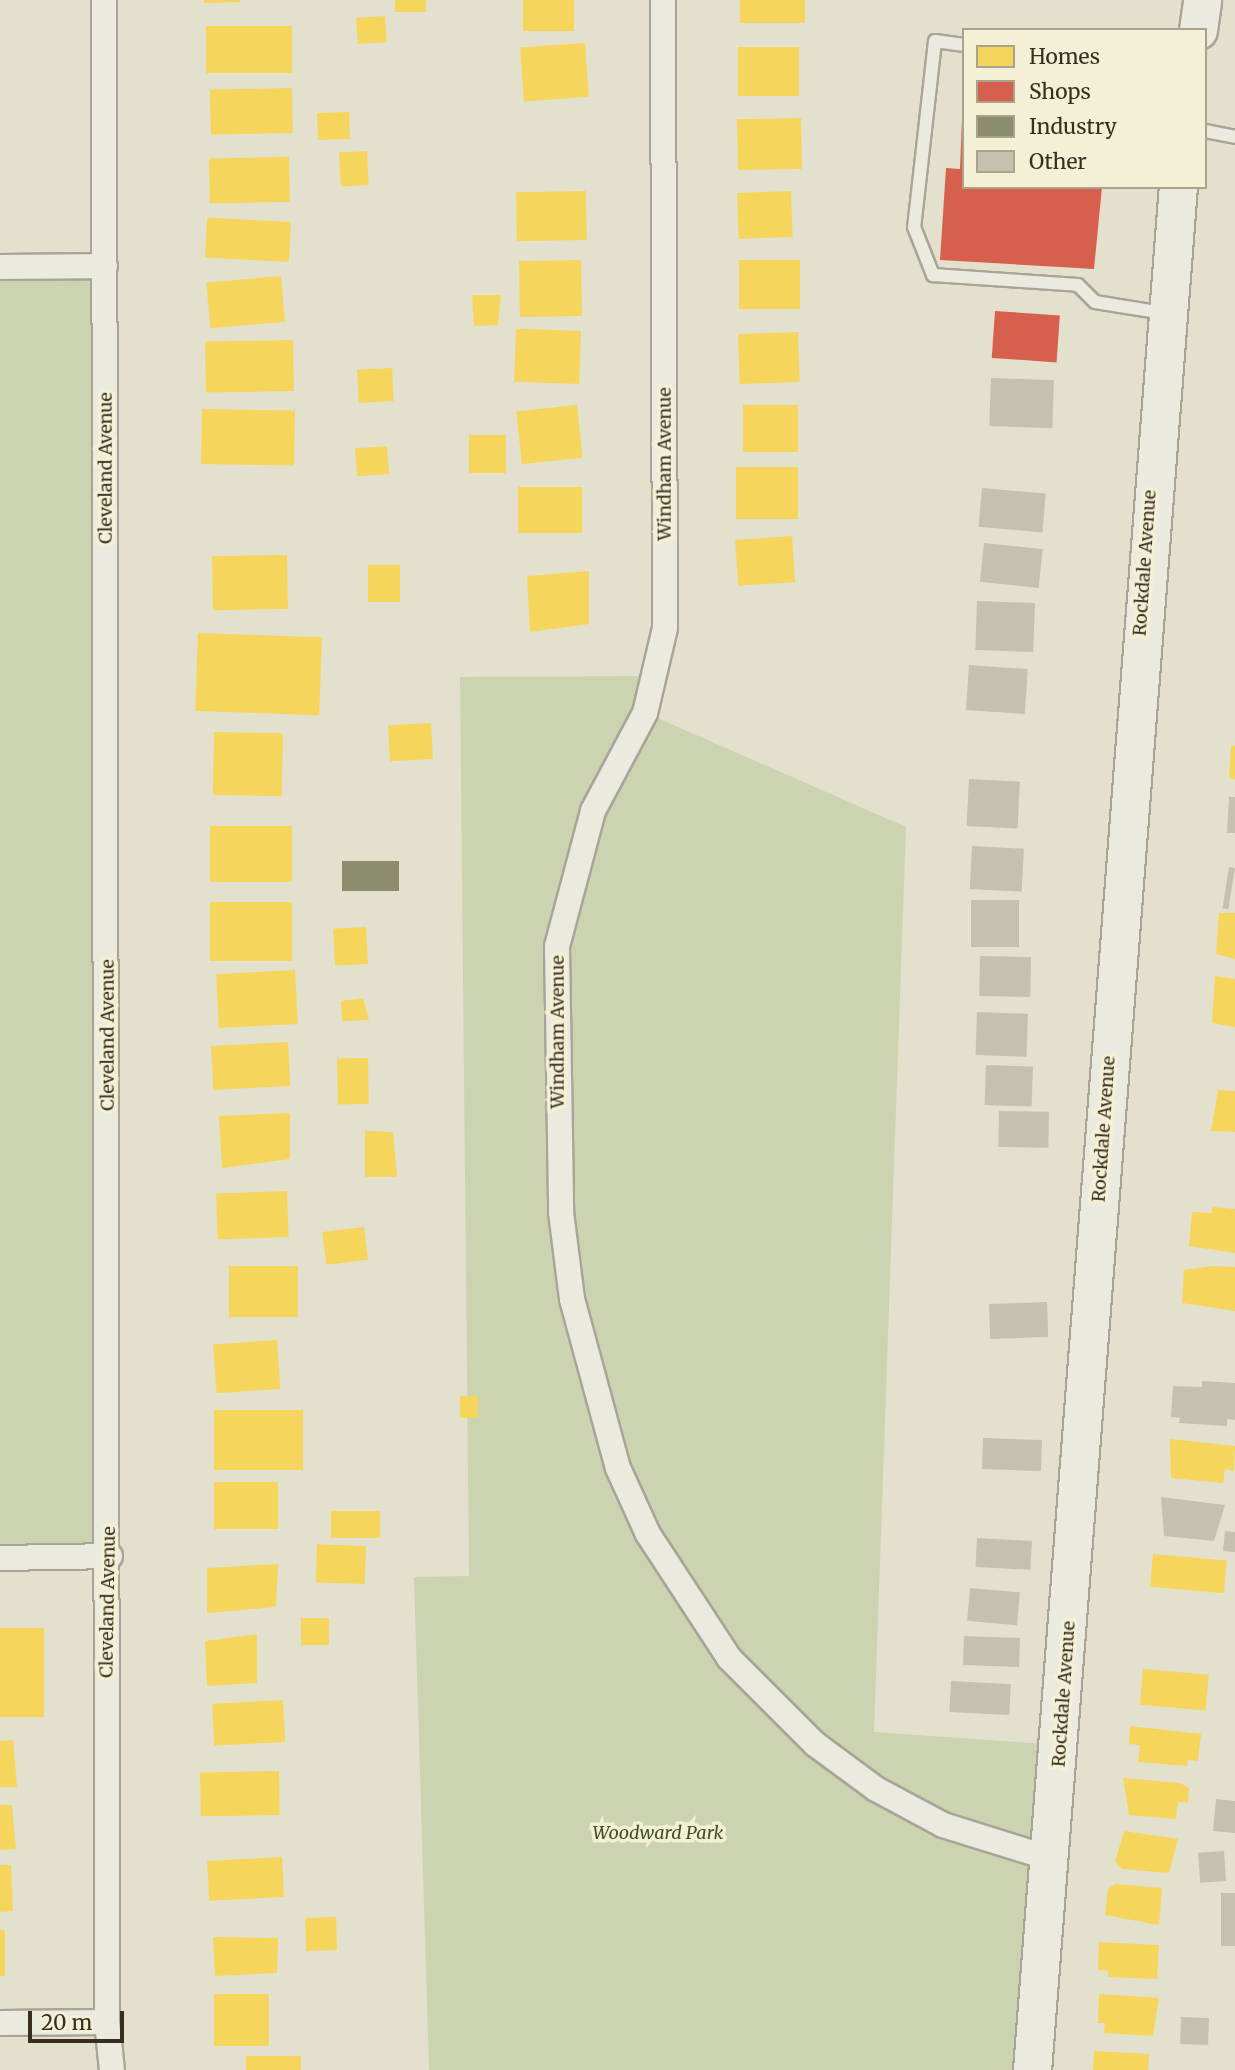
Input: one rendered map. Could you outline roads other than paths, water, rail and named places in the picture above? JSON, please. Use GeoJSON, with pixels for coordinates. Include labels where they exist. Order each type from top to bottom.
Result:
{"type":"FeatureCollection","features":[{"type":"Feature","properties":{"kind":"street","name":"Cleveland Avenue"},"geometry":{"type":"LineString","coordinates":[[104,0],[110,1556],[107,2022],[112,2070]]}},
{"type":"Feature","properties":{"kind":"street","name":"Windham Avenue"},"geometry":{"type":"LineString","coordinates":[[663,0],[665,628],[645,713],[593,811],[557,946],[561,1212],[574,1311],[587,1370],[633,1501],[685,1597],[729,1658],[815,1744],[876,1789],[943,1825],[1052,1860]]}},
{"type":"Feature","properties":{"kind":"street"},"geometry":{"type":"LineString","coordinates":[[1198,28],[1202,0]]}},
{"type":"Feature","properties":{"kind":"street","name":"Rockdale Avenue"},"geometry":{"type":"LineString","coordinates":[[1032,2070],[1052,1860],[1166,313],[1178,189]]}},
{"type":"Feature","properties":{"kind":"street"},"geometry":{"type":"LineString","coordinates":[[0,267],[105,266]]}},
{"type":"Feature","properties":{"kind":"street"},"geometry":{"type":"LineString","coordinates":[[0,1558],[110,1556]]}},
{"type":"Feature","properties":{"kind":"street"},"geometry":{"type":"LineString","coordinates":[[0,2023],[107,2022]]}},
{"type":"Feature","properties":{"kind":"lane"},"geometry":{"type":"LineString","coordinates":[[962,45],[935,41],[914,227],[933,275],[1079,285],[1095,302],[1166,313]]}},
{"type":"Feature","properties":{"kind":"lane"},"geometry":{"type":"LineString","coordinates":[[1207,131],[1235,137]]}},
{"type":"Feature","properties":{"kind":"park label","name":"Woodward Park"},"geometry":{"type":"Point","coordinates":[658,1833]}}]}
